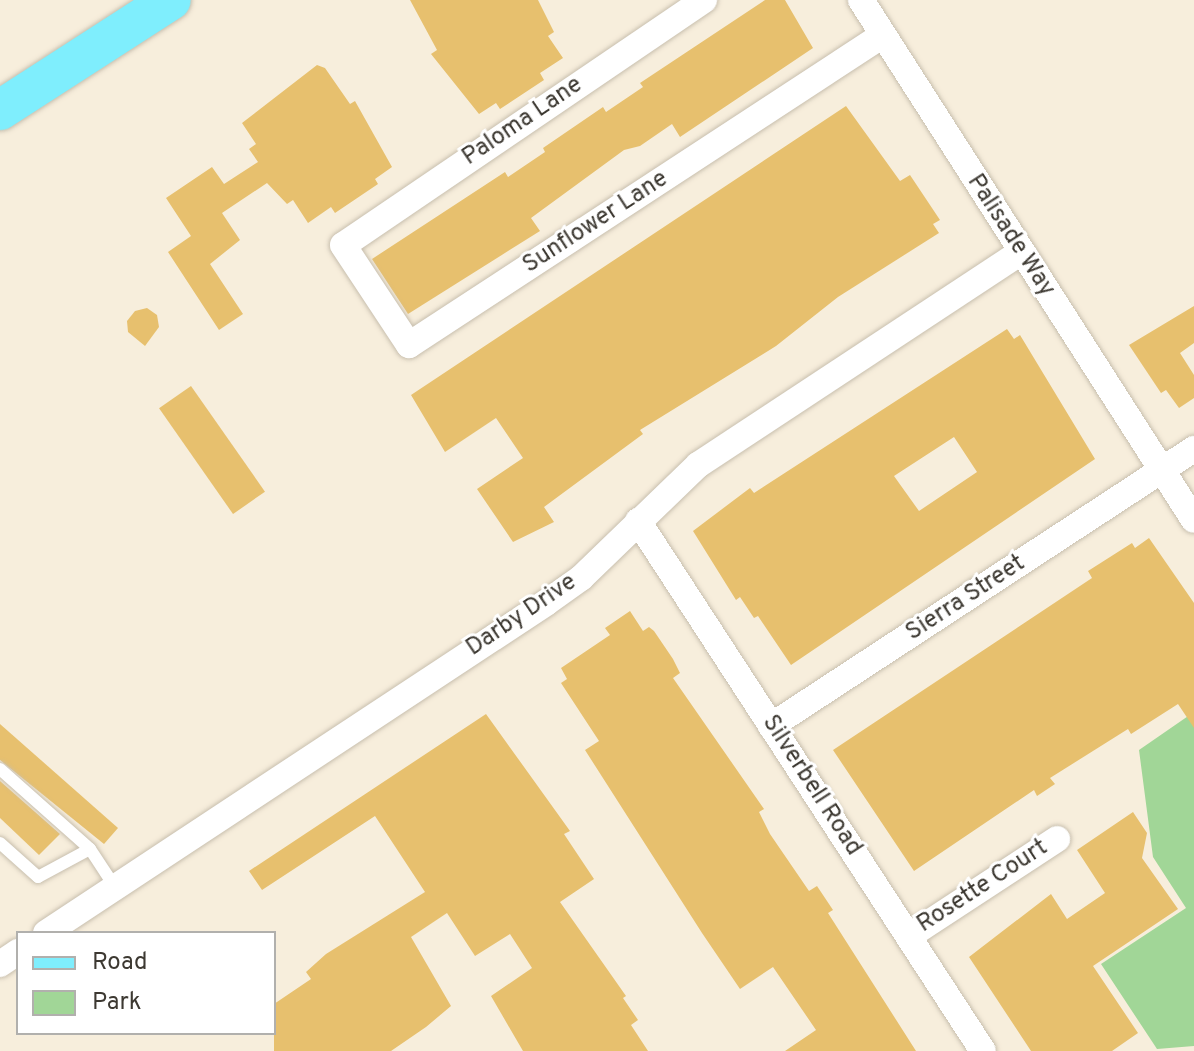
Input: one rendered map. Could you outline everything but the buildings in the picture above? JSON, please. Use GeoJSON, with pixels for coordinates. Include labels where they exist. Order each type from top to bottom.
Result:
{"type":"FeatureCollection","features":[{"type":"Feature","properties":{"kind":"main road"},"geometry":{"type":"LineString","coordinates":[[0,110],[171,0]]}},
{"type":"Feature","properties":{"kind":"street","name":"Paloma Lane"},"geometry":{"type":"LineString","coordinates":[[343,245],[704,0]]}},
{"type":"Feature","properties":{"kind":"street","name":"Palisade Way"},"geometry":{"type":"LineString","coordinates":[[861,0],[1194,520]]}},
{"type":"Feature","properties":{"kind":"street","name":"Sunflower Lane"},"geometry":{"type":"LineString","coordinates":[[343,245],[409,345],[883,35]]}},
{"type":"Feature","properties":{"kind":"street","name":"Darby Drive"},"geometry":{"type":"LineString","coordinates":[[49,931],[546,603],[581,578],[698,465],[1021,252]]}},
{"type":"Feature","properties":{"kind":"street"},"geometry":{"type":"LineString","coordinates":[[1161,471],[1194,449]]}},
{"type":"Feature","properties":{"kind":"street","name":"Sierra Street"},"geometry":{"type":"LineString","coordinates":[[771,726],[1161,471]]}},
{"type":"Feature","properties":{"kind":"street","name":"Silverbell Road"},"geometry":{"type":"LineString","coordinates":[[638,521],[983,1051]]}},
{"type":"Feature","properties":{"kind":"street","name":"Rosette Court"},"geometry":{"type":"LineString","coordinates":[[909,936],[1057,839]]}},
{"type":"Feature","properties":{"kind":"lane"},"geometry":{"type":"LineString","coordinates":[[0,769],[90,849],[115,887]]}},
{"type":"Feature","properties":{"kind":"lane"},"geometry":{"type":"LineString","coordinates":[[0,843],[38,877],[90,849]]}},
{"type":"Feature","properties":{"kind":"green space"},"geometry":{"type":"Polygon","coordinates":[[[1194,712],[1194,1046],[1157,1049],[1101,964],[1186,908],[1153,857],[1139,750],[1194,712]]]}}]}
